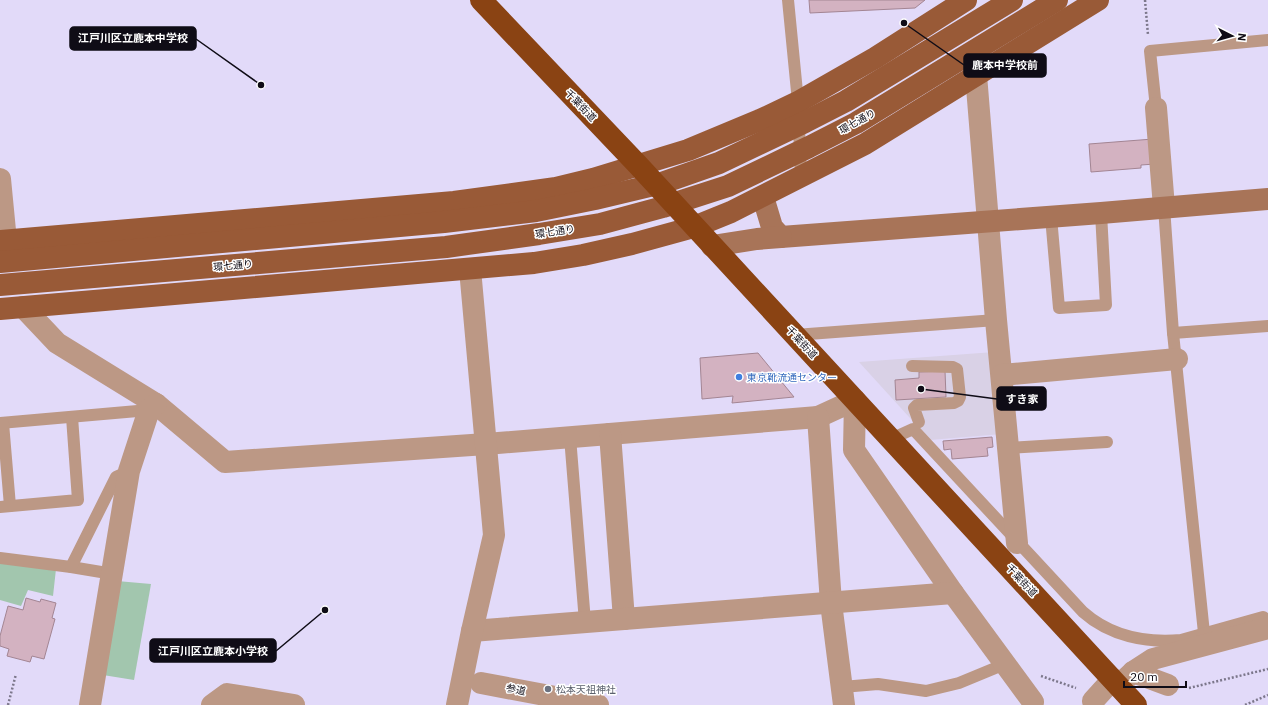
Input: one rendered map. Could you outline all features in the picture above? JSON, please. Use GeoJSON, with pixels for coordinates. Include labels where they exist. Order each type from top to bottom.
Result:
{"type":"FeatureCollection","features":[{"type":"Feature","properties":{"kind":"highway","name":"千葉街道"},"geometry":{"type":"LineString","coordinates":[[481,0],[638,165],[891,439],[1121,679],[1135,703]]}},
{"type":"Feature","properties":{"kind":"main road"},"geometry":{"type":"LineString","coordinates":[[3,241],[454,202],[556,188],[593,179],[688,150],[726,135],[798,102],[875,58],[966,0]]}},
{"type":"Feature","properties":{"kind":"main road"},"geometry":{"type":"LineString","coordinates":[[0,262],[444,222],[536,211],[595,199],[662,182],[719,163],[846,101],[1012,0]]}},
{"type":"Feature","properties":{"kind":"main road","name":"環七通り"},"geometry":{"type":"LineString","coordinates":[[0,285],[446,247],[600,224],[663,207],[728,186],[856,123],[1057,0]]}},
{"type":"Feature","properties":{"kind":"main road"},"geometry":{"type":"LineString","coordinates":[[0,309],[534,263],[583,255],[632,244],[694,227],[731,212],[865,144],[1098,0]]}},
{"type":"Feature","properties":{"kind":"street"},"geometry":{"type":"LineString","coordinates":[[976,75],[996,320],[1018,543]]}},
{"type":"Feature","properties":{"kind":"street"},"geometry":{"type":"LineString","coordinates":[[1156,108],[1164,207]]}},
{"type":"Feature","properties":{"kind":"street"},"geometry":{"type":"LineString","coordinates":[[0,179],[3,241]]}},
{"type":"Feature","properties":{"kind":"street"},"geometry":{"type":"LineString","coordinates":[[763,196],[772,227],[781,237]]}},
{"type":"Feature","properties":{"kind":"street"},"geometry":{"type":"LineString","coordinates":[[712,246],[757,239],[1268,199]]}},
{"type":"Feature","properties":{"kind":"street"},"geometry":{"type":"LineString","coordinates":[[457,705],[494,535],[470,269]]}},
{"type":"Feature","properties":{"kind":"street"},"geometry":{"type":"LineString","coordinates":[[23,307],[58,343],[152,407],[225,462],[486,444],[818,417],[855,400],[854,450],[953,593],[1033,702]]}},
{"type":"Feature","properties":{"kind":"street"},"geometry":{"type":"LineString","coordinates":[[1002,375],[1177,359]]}},
{"type":"Feature","properties":{"kind":"street"},"geometry":{"type":"LineString","coordinates":[[90,705],[129,472],[152,407]]}},
{"type":"Feature","properties":{"kind":"street"},"geometry":{"type":"LineString","coordinates":[[818,417],[831,603],[843,696]]}},
{"type":"Feature","properties":{"kind":"street"},"geometry":{"type":"LineString","coordinates":[[610,434],[624,619]]}},
{"type":"Feature","properties":{"kind":"street"},"geometry":{"type":"LineString","coordinates":[[472,631],[953,593]]}},
{"type":"Feature","properties":{"kind":"street"},"geometry":{"type":"LineString","coordinates":[[1093,701],[1121,679],[1153,659],[1268,628]]}},
{"type":"Feature","properties":{"kind":"street"},"geometry":{"type":"LineString","coordinates":[[1121,679],[1178,687]]}},
{"type":"Feature","properties":{"kind":"street","name":"参道"},"geometry":{"type":"LineString","coordinates":[[481,683],[598,705]]}},
{"type":"Feature","properties":{"kind":"street"},"geometry":{"type":"LineString","coordinates":[[212,705],[227,694],[294,705]]}},
{"type":"Feature","properties":{"kind":"lane"},"geometry":{"type":"LineString","coordinates":[[788,0],[798,102],[801,177]]}},
{"type":"Feature","properties":{"kind":"lane"},"geometry":{"type":"LineString","coordinates":[[1156,108],[1150,51],[1268,40]]}},
{"type":"Feature","properties":{"kind":"lane"},"geometry":{"type":"LineString","coordinates":[[1164,207],[1173,333],[1177,359],[1204,633]]}},
{"type":"Feature","properties":{"kind":"lane"},"geometry":{"type":"LineString","coordinates":[[1051,217],[1059,308],[1106,305],[1101,213]]}},
{"type":"Feature","properties":{"kind":"lane"},"geometry":{"type":"LineString","coordinates":[[795,335],[996,320]]}},
{"type":"Feature","properties":{"kind":"lane"},"geometry":{"type":"LineString","coordinates":[[1173,333],[1268,326]]}},
{"type":"Feature","properties":{"kind":"lane"},"geometry":{"type":"LineString","coordinates":[[912,366],[953,368],[957,369],[958,376],[960,397],[958,401],[954,403],[917,405],[914,408],[919,422]]}},
{"type":"Feature","properties":{"kind":"lane"},"geometry":{"type":"LineString","coordinates":[[72,417],[78,500],[5,506],[1,423],[72,417],[152,407]]}},
{"type":"Feature","properties":{"kind":"lane"},"geometry":{"type":"LineString","coordinates":[[891,439],[913,429],[1083,612],[1092,620],[1110,630],[1124,636],[1139,639],[1167,641],[1181,640],[1263,616],[1268,620]]}},
{"type":"Feature","properties":{"kind":"lane"},"geometry":{"type":"LineString","coordinates":[[570,437],[586,622]]}},
{"type":"Feature","properties":{"kind":"lane"},"geometry":{"type":"LineString","coordinates":[[1008,448],[1108,442]]}},
{"type":"Feature","properties":{"kind":"lane"},"geometry":{"type":"LineString","coordinates":[[71,567],[116,477],[129,472]]}},
{"type":"Feature","properties":{"kind":"lane"},"geometry":{"type":"LineString","coordinates":[[0,558],[113,574]]}},
{"type":"Feature","properties":{"kind":"lane"},"geometry":{"type":"LineString","coordinates":[[843,696],[878,684],[926,691],[959,683],[1005,664]]}},
{"type":"Feature","properties":{"kind":"path"},"geometry":{"type":"LineString","coordinates":[[1145,0],[1150,51]]}},
{"type":"Feature","properties":{"kind":"path"},"geometry":{"type":"LineString","coordinates":[[1005,664],[1090,692],[1093,701]]}},
{"type":"Feature","properties":{"kind":"path"},"geometry":{"type":"LineString","coordinates":[[1178,687],[1268,669]]}},
{"type":"Feature","properties":{"kind":"path"},"geometry":{"type":"LineString","coordinates":[[8,705],[16,674]]}},
{"type":"Feature","properties":{"kind":"path"},"geometry":{"type":"LineString","coordinates":[[1245,705],[1268,695]]}},
{"type":"Feature","properties":{"kind":"shaded area"},"geometry":{"type":"Polygon","coordinates":[[[994,352],[1002,434],[930,440],[859,362],[994,352]]]}},
{"type":"Feature","properties":{"kind":"green space"},"geometry":{"type":"Polygon","coordinates":[[[0,561],[56,569],[53,596],[28,590],[21,606],[0,600],[0,561]]]}},
{"type":"Feature","properties":{"kind":"green space"},"geometry":{"type":"Polygon","coordinates":[[[117,581],[151,584],[134,680],[103,675],[117,581]]]}},
{"type":"Feature","properties":{"kind":"building"},"geometry":{"type":"Polygon","coordinates":[[[809,0],[925,0],[915,8],[810,13],[809,0]]]}},
{"type":"Feature","properties":{"kind":"building"},"geometry":{"type":"Polygon","coordinates":[[[1153,139],[1155,164],[1141,165],[1141,168],[1091,172],[1089,144],[1153,139]]]}},
{"type":"Feature","properties":{"kind":"building","name":"東京靴流通センター"},"geometry":{"type":"Polygon","coordinates":[[[758,353],[794,397],[732,403],[733,396],[702,399],[700,358],[758,353]]]}},
{"type":"Feature","properties":{"kind":"building"},"geometry":{"type":"Polygon","coordinates":[[[945,371],[946,397],[896,400],[895,380],[919,378],[919,372],[945,371]]]}},
{"type":"Feature","properties":{"kind":"building"},"geometry":{"type":"Polygon","coordinates":[[[992,437],[993,447],[987,448],[988,456],[952,459],[951,449],[944,450],[943,441],[992,437]]]}},
{"type":"Feature","properties":{"kind":"building"},"geometry":{"type":"Polygon","coordinates":[[[26,598],[40,602],[41,599],[56,603],[52,618],[55,619],[44,659],[32,656],[30,662],[7,656],[9,649],[0,646],[0,636],[8,606],[23,610],[26,598]]]}},
{"type":"Feature","properties":{"kind":"place","name":"鹿本中学校前"},"geometry":{"type":"Point","coordinates":[904,23]}},
{"type":"Feature","properties":{"kind":"place","name":"江戸川区立鹿本中学校"},"geometry":{"type":"Point","coordinates":[261,85]}},
{"type":"Feature","properties":{"kind":"place","name":"東京靴流通センター"},"geometry":{"type":"Point","coordinates":[739,377]}},
{"type":"Feature","properties":{"kind":"place","name":"すき家"},"geometry":{"type":"Point","coordinates":[921,389]}},
{"type":"Feature","properties":{"kind":"place","name":"江戸川区立鹿本小学校"},"geometry":{"type":"Point","coordinates":[325,610]}},
{"type":"Feature","properties":{"kind":"place","name":"松本天祖神社"},"geometry":{"type":"Point","coordinates":[548,689]}}]}
